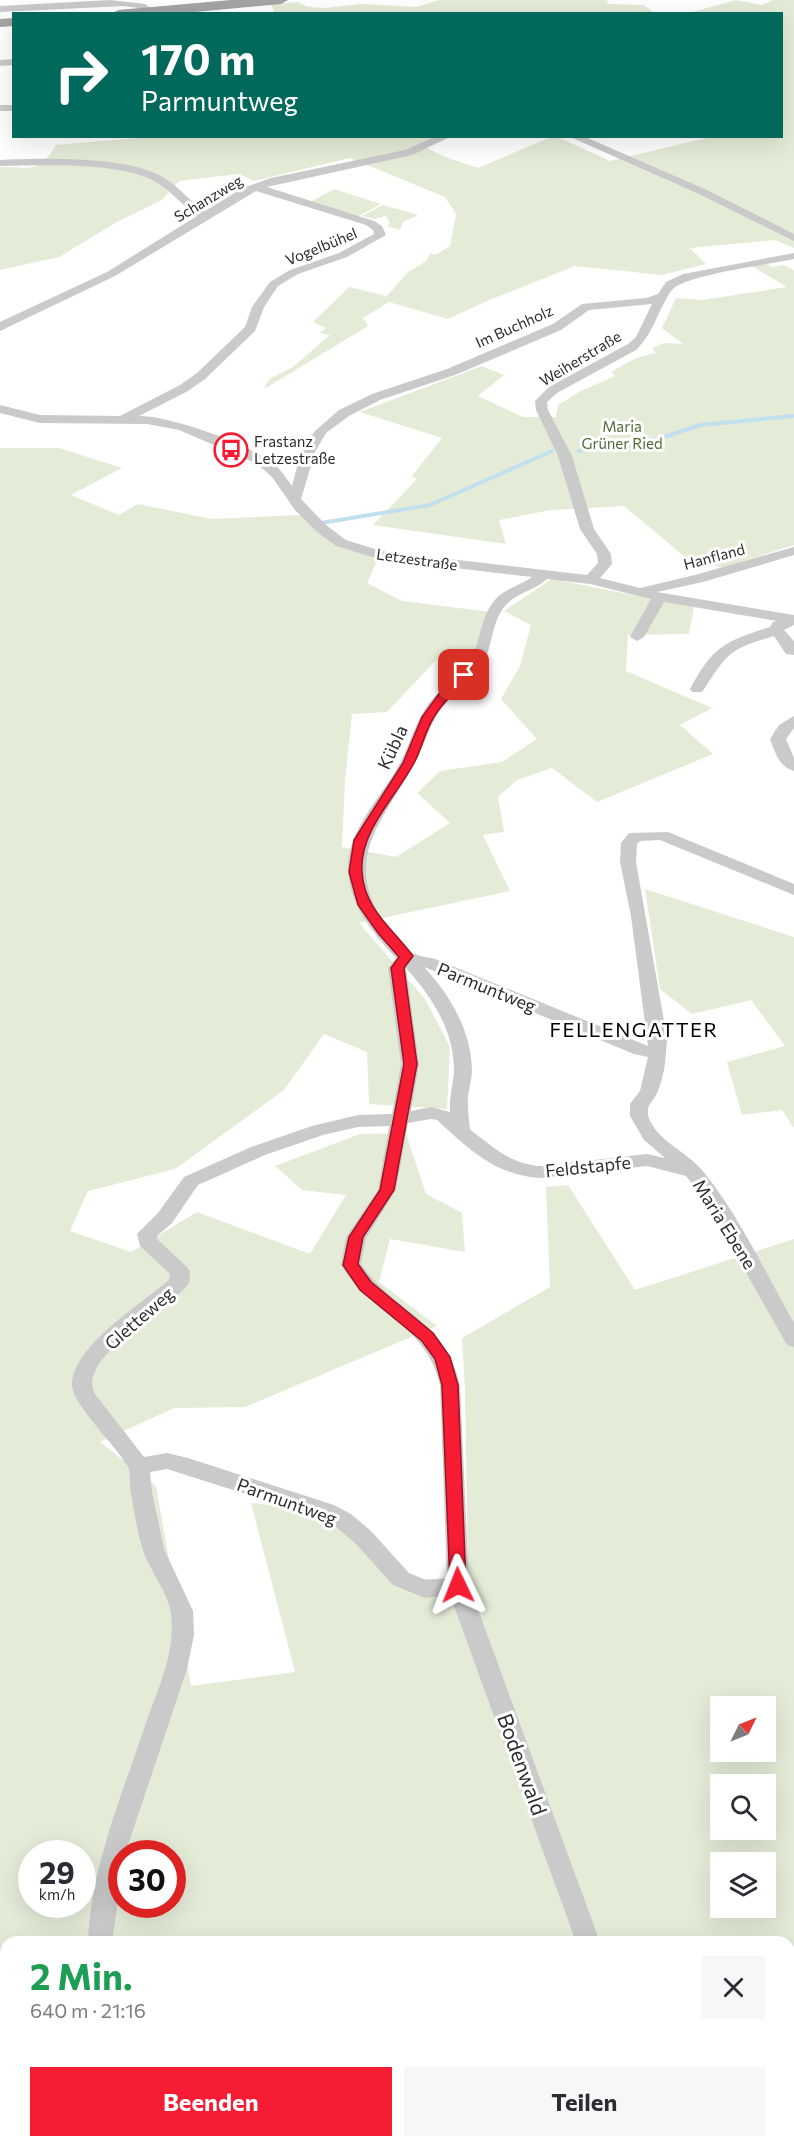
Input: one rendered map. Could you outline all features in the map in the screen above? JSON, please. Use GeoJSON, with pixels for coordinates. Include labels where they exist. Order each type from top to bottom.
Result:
{"type":"FeatureCollection","features":[{"type":"Feature","properties":{"kind":"main road"},"geometry":{"type":"LineString","coordinates":[[121,8],[149,11],[281,0]]}},
{"type":"Feature","properties":{"kind":"street"},"geometry":{"type":"LineString","coordinates":[[108,0],[121,8]]}},
{"type":"Feature","properties":{"kind":"street"},"geometry":{"type":"LineString","coordinates":[[0,9],[121,8]]}},
{"type":"Feature","properties":{"kind":"street","name":"Schanzweg"},"geometry":{"type":"LineString","coordinates":[[0,327],[111,274],[256,187],[283,178],[408,153],[442,138]]}},
{"type":"Feature","properties":{"kind":"street"},"geometry":{"type":"LineString","coordinates":[[578,138],[703,192],[794,238]]}},
{"type":"Feature","properties":{"kind":"street"},"geometry":{"type":"LineString","coordinates":[[0,163],[74,165],[141,172],[162,181],[187,204],[206,216]]}},
{"type":"Feature","properties":{"kind":"street","name":"Vogelbühel"},"geometry":{"type":"LineString","coordinates":[[124,419],[129,414],[184,388],[201,376],[251,328],[258,307],[274,284],[294,272],[343,255],[380,235],[378,228],[370,223],[256,187]]}},
{"type":"Feature","properties":{"kind":"street","name":"Im Buchholz"},"geometry":{"type":"LineString","coordinates":[[295,498],[308,452],[327,424],[386,392],[451,372],[557,327],[586,307],[637,303],[662,296],[670,284],[687,276],[794,256]]}},
{"type":"Feature","properties":{"kind":"street","name":"Weiherstraße"},"geometry":{"type":"LineString","coordinates":[[590,580],[605,564],[604,554],[587,529],[565,456],[542,410],[541,401],[553,390],[632,347],[640,339],[662,296]]}},
{"type":"Feature","properties":{"kind":"street","name":"Letzestraße"},"geometry":{"type":"LineString","coordinates":[[0,409],[26,417],[47,420],[124,419],[171,424],[256,458],[277,474],[321,528],[340,543],[379,555],[590,580],[661,597],[794,619]]}},
{"type":"Feature","properties":{"kind":"street","name":"Hanfland"},"geometry":{"type":"LineString","coordinates":[[642,592],[794,551]]}},
{"type":"Feature","properties":{"kind":"street","name":"Kübla"},"geometry":{"type":"LineString","coordinates":[[406,956],[382,930],[365,905],[355,872],[360,840],[409,763],[428,717],[445,693],[474,665],[483,648],[496,606],[502,599],[530,585],[542,576]]}},
{"type":"Feature","properties":{"kind":"street"},"geometry":{"type":"LineString","coordinates":[[637,637],[655,603],[661,597]]}},
{"type":"Feature","properties":{"kind":"street","name":"Letzestraße"},"geometry":{"type":"LineString","coordinates":[[697,689],[710,663],[726,647],[777,630],[778,626],[794,619]]}},
{"type":"Feature","properties":{"kind":"street"},"geometry":{"type":"LineString","coordinates":[[777,630],[789,644],[791,651]]}},
{"type":"Feature","properties":{"kind":"street"},"geometry":{"type":"LineString","coordinates":[[794,721],[784,728],[777,739],[784,757],[794,766]]}},
{"type":"Feature","properties":{"kind":"street","name":"Maria Ebene"},"geometry":{"type":"LineString","coordinates":[[794,890],[662,835],[635,836],[629,843],[628,862],[655,1009],[658,1054],[649,1092],[639,1104],[639,1116],[651,1136],[692,1171],[710,1193],[794,1340]]}},
{"type":"Feature","properties":{"kind":"street"},"geometry":{"type":"LineString","coordinates":[[458,1585],[450,1385],[442,1357],[427,1337],[365,1286],[351,1265],[356,1237],[387,1190],[410,1064],[397,968],[406,956],[435,989],[449,1012],[457,1034],[462,1057],[459,1097],[460,1129]]}},
{"type":"Feature","properties":{"kind":"street","name":"Parmuntweg"},"geometry":{"type":"LineString","coordinates":[[406,956],[429,963],[640,1050],[658,1054]]}},
{"type":"Feature","properties":{"kind":"street","name":"Feldstapfe"},"geometry":{"type":"LineString","coordinates":[[400,1117],[431,1113],[443,1116],[492,1156],[506,1165],[524,1171],[541,1172],[647,1160],[692,1171]]}},
{"type":"Feature","properties":{"kind":"street","name":"Gletteweg"},"geometry":{"type":"LineString","coordinates":[[139,1466],[88,1399],[82,1386],[84,1376],[94,1359],[117,1333],[179,1283],[180,1272],[147,1241],[147,1234],[165,1218],[191,1182],[236,1160],[339,1124],[400,1117]]}},
{"type":"Feature","properties":{"kind":"street","name":"Parmuntweg"},"geometry":{"type":"LineString","coordinates":[[139,1466],[167,1461],[188,1466],[326,1511],[357,1532],[401,1579],[425,1588],[458,1585]]}},
{"type":"Feature","properties":{"kind":"street"},"geometry":{"type":"LineString","coordinates":[[101,1936],[104,1899],[113,1855],[176,1669],[183,1635],[182,1611],[153,1550],[141,1492],[139,1466]]}},
{"type":"Feature","properties":{"kind":"street","name":"Bodenwald"},"geometry":{"type":"LineString","coordinates":[[458,1585],[586,1936]]}},
{"type":"Feature","properties":{"kind":"green space"},"geometry":{"type":"Polygon","coordinates":[[[439,0],[607,0],[608,4],[643,5],[654,12],[274,12],[271,4],[298,2],[308,7],[326,8],[361,4],[416,7],[439,0]]]}},
{"type":"Feature","properties":{"kind":"green space"},"geometry":{"type":"Polygon","coordinates":[[[736,0],[762,5],[772,0],[794,0],[794,248],[775,240],[690,248],[706,264],[662,275],[575,266],[448,319],[389,302],[363,318],[368,326],[264,389],[269,379],[293,367],[330,335],[319,333],[326,328],[313,322],[349,287],[387,296],[407,273],[425,262],[430,254],[437,254],[450,246],[456,214],[445,197],[350,158],[254,181],[239,174],[179,181],[162,200],[117,222],[59,257],[0,270],[0,167],[26,168],[39,165],[56,145],[137,138],[442,138],[425,147],[445,157],[478,168],[549,138],[560,138],[610,161],[706,138],[783,138],[783,12],[693,12],[736,0]]]}},
{"type":"Feature","properties":{"kind":"green space"},"geometry":{"type":"Polygon","coordinates":[[[334,189],[381,204],[357,217],[310,202],[334,189]]]}},
{"type":"Feature","properties":{"kind":"green space"},"geometry":{"type":"Polygon","coordinates":[[[383,205],[418,215],[403,222],[400,230],[387,226],[390,223],[386,216],[375,219],[362,216],[383,205]]]}},
{"type":"Feature","properties":{"kind":"green space","name":"Maria Grüner Ried"},"geometry":{"type":"Polygon","coordinates":[[[766,263],[772,267],[783,265],[794,270],[794,545],[723,568],[685,557],[624,506],[551,510],[499,520],[506,544],[373,525],[417,479],[412,476],[442,438],[360,412],[482,366],[504,375],[478,396],[523,417],[556,417],[558,405],[581,391],[615,376],[611,372],[636,358],[656,353],[652,348],[664,343],[683,344],[662,328],[676,298],[703,300],[787,287],[750,265],[766,263]]]}},
{"type":"Feature","properties":{"kind":"green space"},"geometry":{"type":"Polygon","coordinates":[[[0,448],[59,448],[122,468],[71,495],[119,515],[138,504],[212,519],[301,515],[339,547],[378,558],[367,583],[402,601],[491,612],[468,664],[438,658],[387,712],[352,714],[345,780],[342,847],[396,857],[450,823],[417,793],[440,771],[502,762],[537,739],[501,699],[520,666],[531,625],[504,611],[552,579],[694,607],[689,634],[628,635],[626,671],[712,708],[680,725],[713,754],[597,802],[552,768],[517,780],[498,797],[504,832],[483,835],[510,891],[359,923],[425,999],[450,1047],[447,1109],[369,1104],[367,1052],[324,1034],[284,1090],[175,1169],[88,1191],[70,1231],[131,1252],[197,1212],[310,1254],[346,1195],[302,1190],[275,1166],[360,1134],[406,1133],[426,1194],[462,1213],[465,1252],[390,1239],[379,1282],[437,1326],[245,1407],[174,1408],[100,1442],[156,1486],[191,1686],[295,1672],[251,1503],[349,1514],[413,1579],[468,1579],[462,1338],[550,1287],[546,1187],[568,1185],[635,1290],[794,1239],[794,1936],[0,1936],[0,448]]]}},
{"type":"Feature","properties":{"kind":"green space"},"geometry":{"type":"Polygon","coordinates":[[[645,889],[794,937],[794,1128],[782,1110],[742,1115],[727,1062],[785,1046],[751,1000],[692,1014],[660,989],[645,889]]]}},
{"type":"Feature","properties":{"kind":"waterway"},"geometry":{"type":"LineString","coordinates":[[579,451],[643,444],[700,425],[794,416]]}},
{"type":"Feature","properties":{"kind":"waterway"},"geometry":{"type":"LineString","coordinates":[[321,523],[430,505],[552,451]]}},
{"type":"Feature","properties":{"kind":"place","name":"Frastanz Letzestraße"},"geometry":{"type":"Point","coordinates":[231,450]}},
{"type":"Feature","properties":{"kind":"district","name":"FELLENGATTER"},"geometry":{"type":"Point","coordinates":[634,1029]}},
{"type":"Feature","properties":{"kind":"route"},"geometry":{"type":"LineString","coordinates":[[458,1585],[450,1385],[442,1357],[427,1337],[365,1286],[351,1265],[356,1237],[387,1190],[410,1064],[397,968],[406,956],[382,930],[365,905],[358,889],[355,872],[360,840],[409,763],[416,740],[428,717],[445,693],[464,675]]}}]}
